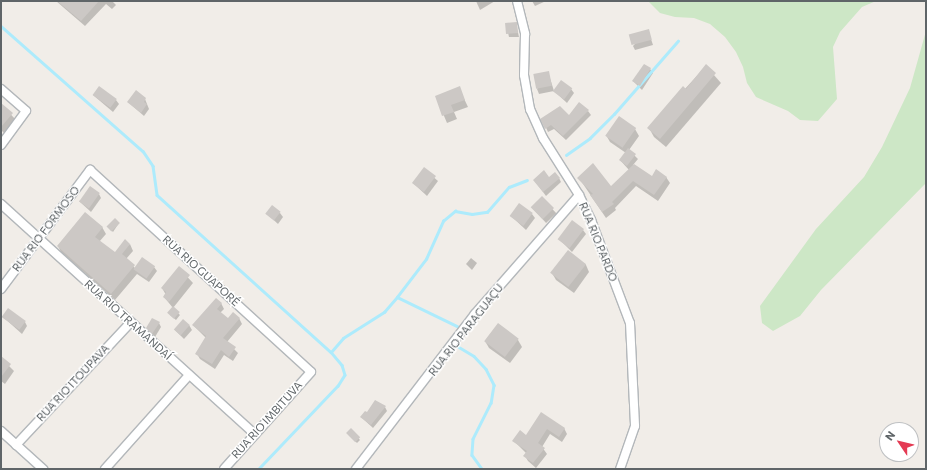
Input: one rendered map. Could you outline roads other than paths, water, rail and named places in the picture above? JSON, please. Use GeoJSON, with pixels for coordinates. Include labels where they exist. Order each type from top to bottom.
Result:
{"type":"FeatureCollection","features":[{"type":"Feature","properties":{"kind":"street","name":"RUA RIO PARDO"},"geometry":{"type":"LineString","coordinates":[[517,1],[525,34],[524,75],[530,109],[543,138],[579,195],[630,323],[635,426],[620,469]]}},
{"type":"Feature","properties":{"kind":"street"},"geometry":{"type":"LineString","coordinates":[[1,89],[26,111],[1,145]]}},
{"type":"Feature","properties":{"kind":"street","name":"RUA RIO FORMOSO"},"geometry":{"type":"LineString","coordinates":[[1,289],[90,170]]}},
{"type":"Feature","properties":{"kind":"street","name":"RUA RIO GUAPORÉ"},"geometry":{"type":"LineString","coordinates":[[90,170],[312,372]]}},
{"type":"Feature","properties":{"kind":"street","name":"RUA RIO PARAGUAÇU"},"geometry":{"type":"LineString","coordinates":[[356,469],[476,314],[579,195]]}},
{"type":"Feature","properties":{"kind":"street","name":"RUA RIO TRAMANDAÍ"},"geometry":{"type":"LineString","coordinates":[[1,204],[255,434]]}},
{"type":"Feature","properties":{"kind":"street","name":"RUA RIO ITOUPAVA"},"geometry":{"type":"LineString","coordinates":[[16,445],[131,322]]}},
{"type":"Feature","properties":{"kind":"street","name":"RUA RIO IMBITUVA"},"geometry":{"type":"LineString","coordinates":[[224,469],[312,372]]}},
{"type":"Feature","properties":{"kind":"street"},"geometry":{"type":"LineString","coordinates":[[105,469],[189,375]]}},
{"type":"Feature","properties":{"kind":"street"},"geometry":{"type":"LineString","coordinates":[[1,431],[43,469]]}},
{"type":"Feature","properties":{"kind":"waterway"},"geometry":{"type":"LineString","coordinates":[[1,26],[143,151],[153,166],[157,195],[331,352],[342,365],[345,375],[338,386],[259,469]]}},
{"type":"Feature","properties":{"kind":"waterway"},"geometry":{"type":"LineString","coordinates":[[566,155],[590,138],[614,114],[678,41]]}},
{"type":"Feature","properties":{"kind":"waterway"},"geometry":{"type":"LineString","coordinates":[[397,297],[426,259],[443,221],[455,211],[472,214],[487,212],[509,187],[527,180]]}},
{"type":"Feature","properties":{"kind":"waterway"},"geometry":{"type":"LineString","coordinates":[[331,352],[343,338],[384,312],[397,297],[457,326]]}},
{"type":"Feature","properties":{"kind":"waterway"},"geometry":{"type":"LineString","coordinates":[[459,347],[474,356],[486,369],[494,385],[491,403],[473,439],[472,455],[482,469]]}}]}
